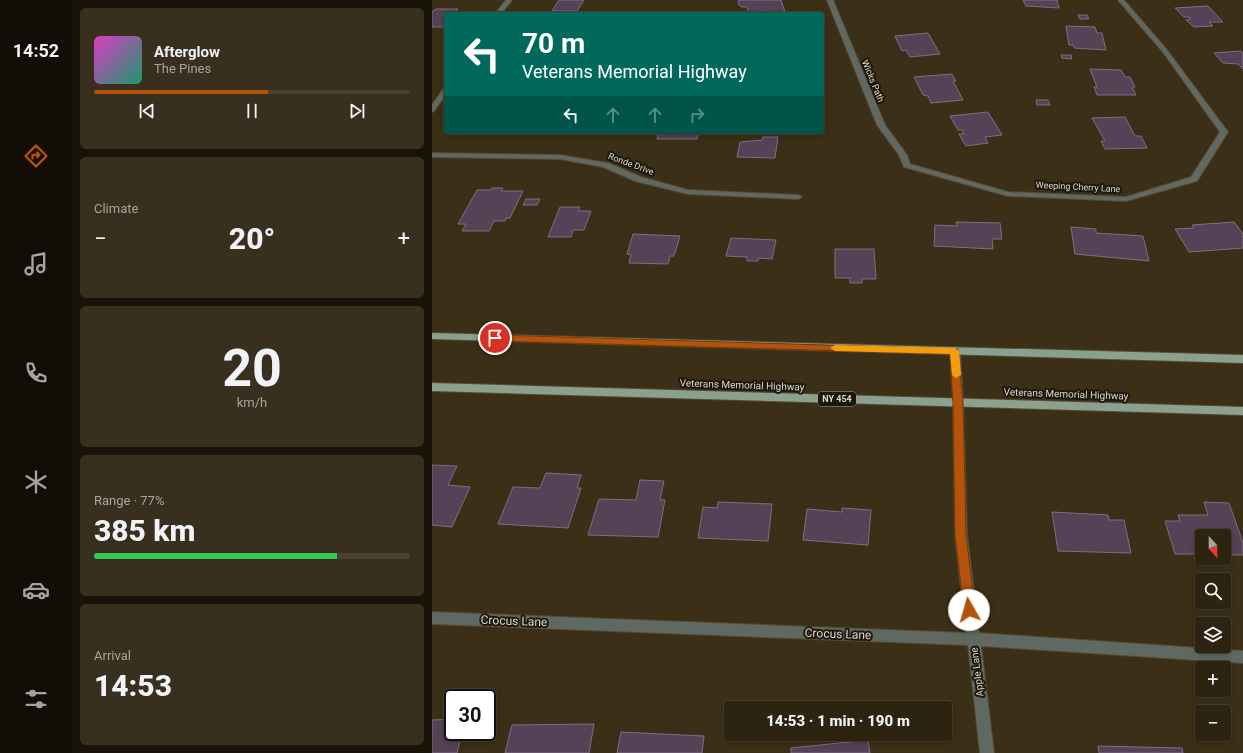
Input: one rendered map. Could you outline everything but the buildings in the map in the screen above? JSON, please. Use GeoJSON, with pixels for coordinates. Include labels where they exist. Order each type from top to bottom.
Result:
{"type":"FeatureCollection","features":[{"type":"Feature","properties":{"kind":"main road"},"geometry":{"type":"LineString","coordinates":[[432,336],[1243,359]]}},
{"type":"Feature","properties":{"kind":"main road","name":"Veterans Memorial Highway"},"geometry":{"type":"LineString","coordinates":[[432,387],[1243,411]]}},
{"type":"Feature","properties":{"kind":"street"},"geometry":{"type":"LineString","coordinates":[[500,12],[509,0]]}},
{"type":"Feature","properties":{"kind":"street","name":"Wicks Path"},"geometry":{"type":"LineString","coordinates":[[830,0],[881,125],[903,155],[907,165]]}},
{"type":"Feature","properties":{"kind":"street","name":"Weeping Cherry Lane"},"geometry":{"type":"LineString","coordinates":[[907,165],[1008,194],[1126,199],[1194,179],[1224,132],[1165,51],[1121,0]]}},
{"type":"Feature","properties":{"kind":"street"},"geometry":{"type":"LineString","coordinates":[[432,110],[444,92]]}},
{"type":"Feature","properties":{"kind":"street","name":"Ronde Drive"},"geometry":{"type":"LineString","coordinates":[[432,155],[560,157],[605,165],[638,179],[688,192],[798,197]]}},
{"type":"Feature","properties":{"kind":"street","name":"Apple Lane"},"geometry":{"type":"LineString","coordinates":[[955,351],[958,403],[961,535],[987,753]]}},
{"type":"Feature","properties":{"kind":"street","name":"Crocus Lane"},"geometry":{"type":"LineString","coordinates":[[432,618],[973,639],[1243,657]]}},
{"type":"Feature","properties":{"kind":"slow traffic"},"geometry":{"type":"LineString","coordinates":[[835,348],[955,351],[956,375]]}},
{"type":"Feature","properties":{"kind":"route"},"geometry":{"type":"LineString","coordinates":[[495,338],[955,351],[958,403],[961,535],[969,610]]}}]}
